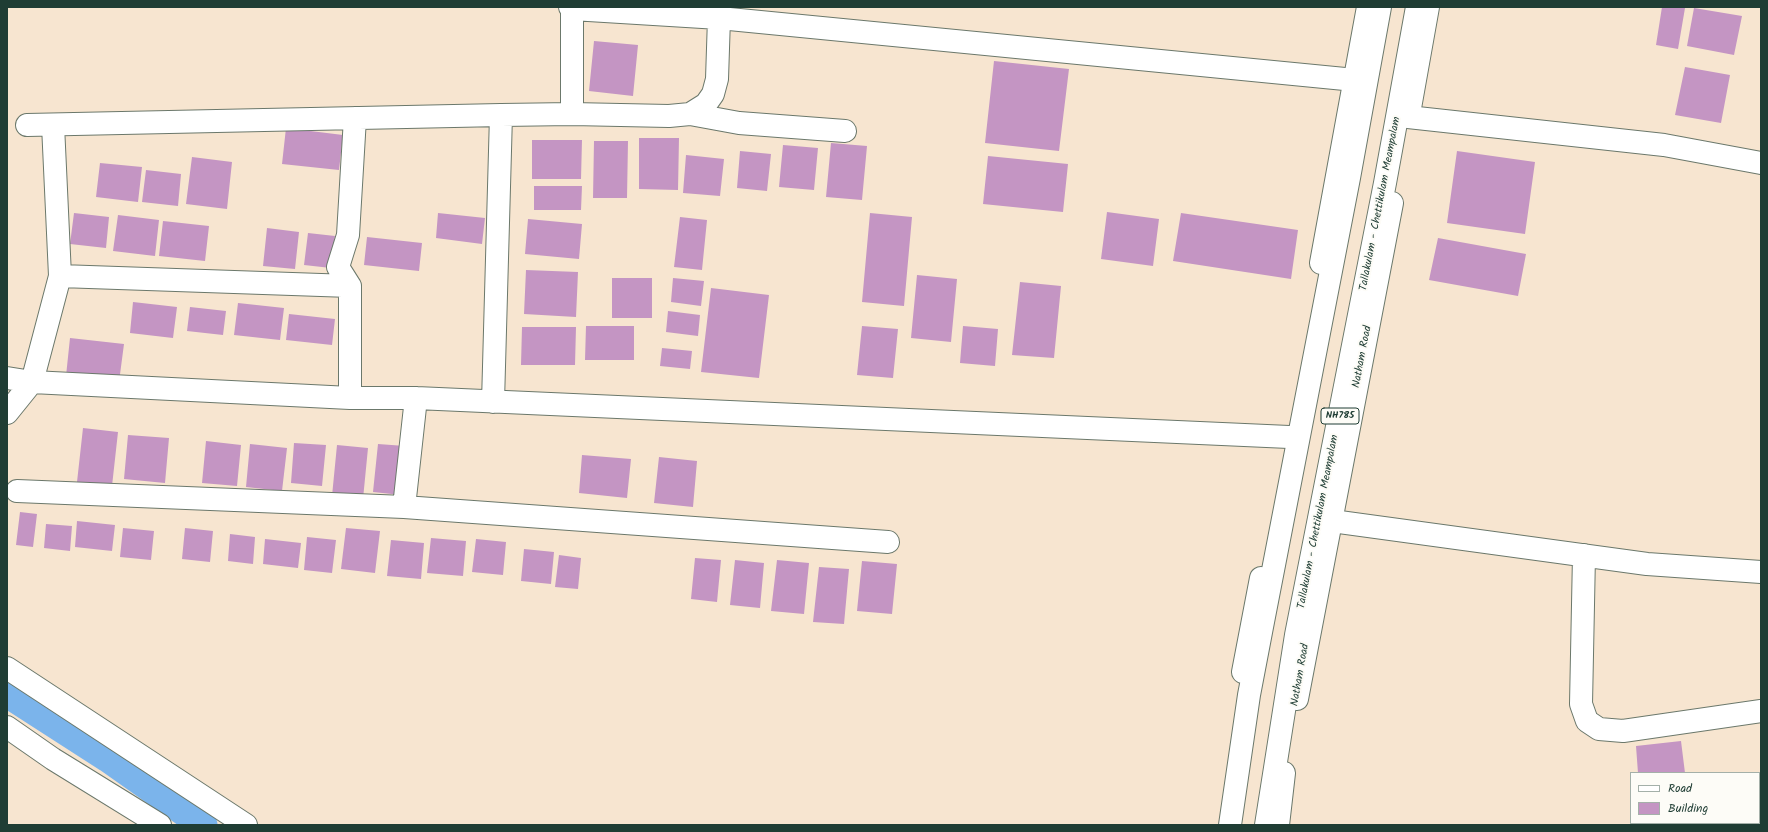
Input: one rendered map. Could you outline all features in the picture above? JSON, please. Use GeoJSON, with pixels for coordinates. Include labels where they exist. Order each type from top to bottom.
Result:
{"type":"FeatureCollection","features":[{"type":"Feature","properties":{"kind":"main road"},"geometry":{"type":"LineString","coordinates":[[1220,825],[1238,699],[1251,624],[1289,437],[1368,7]]}},
{"type":"Feature","properties":{"kind":"main road","name":"NH785"},"geometry":{"type":"LineString","coordinates":[[1230,825],[1248,702],[1349,178],[1380,7]]}},
{"type":"Feature","properties":{"kind":"main road","name":"Tallakulam - Chettikulam Meampalam"},"geometry":{"type":"LineString","coordinates":[[1266,825],[1296,635],[1378,221],[1417,7]]}},
{"type":"Feature","properties":{"kind":"main road","name":"Natham Road"},"geometry":{"type":"LineString","coordinates":[[1278,825],[1285,767],[1306,645],[1332,521],[1428,7]]}},
{"type":"Feature","properties":{"kind":"main road"},"geometry":{"type":"LineString","coordinates":[[572,114],[571,8],[719,18],[1355,80]]}},
{"type":"Feature","properties":{"kind":"main road"},"geometry":{"type":"LineString","coordinates":[[690,114],[706,104],[713,94],[717,79],[719,18]]}},
{"type":"Feature","properties":{"kind":"main road"},"geometry":{"type":"LineString","coordinates":[[27,125],[501,115],[572,114],[669,116],[690,114],[739,123],[845,131]]}},
{"type":"Feature","properties":{"kind":"main road"},"geometry":{"type":"LineString","coordinates":[[493,402],[501,115]]}},
{"type":"Feature","properties":{"kind":"main road"},"geometry":{"type":"LineString","coordinates":[[1408,117],[1664,145],[1761,163]]}},
{"type":"Feature","properties":{"kind":"main road"},"geometry":{"type":"LineString","coordinates":[[350,398],[350,286],[338,267],[348,235],[355,118]]}},
{"type":"Feature","properties":{"kind":"main road"},"geometry":{"type":"LineString","coordinates":[[7,413],[32,382],[60,276],[53,124]]}},
{"type":"Feature","properties":{"kind":"main road"},"geometry":{"type":"LineString","coordinates":[[60,276],[350,286]]}},
{"type":"Feature","properties":{"kind":"main road"},"geometry":{"type":"LineString","coordinates":[[7,378],[32,382],[350,398],[416,398],[1289,437]]}},
{"type":"Feature","properties":{"kind":"main road"},"geometry":{"type":"LineString","coordinates":[[404,507],[416,398]]}},
{"type":"Feature","properties":{"kind":"main road"},"geometry":{"type":"LineString","coordinates":[[17,491],[404,507],[888,542]]}},
{"type":"Feature","properties":{"kind":"main road"},"geometry":{"type":"LineString","coordinates":[[1332,521],[1647,564],[1761,572]]}},
{"type":"Feature","properties":{"kind":"main road"},"geometry":{"type":"LineString","coordinates":[[1584,555],[1581,704],[1587,721],[1599,729],[1623,731],[1761,711]]}},
{"type":"Feature","properties":{"kind":"main road"},"geometry":{"type":"LineString","coordinates":[[7,668],[246,825]]}},
{"type":"Feature","properties":{"kind":"main road"},"geometry":{"type":"LineString","coordinates":[[7,727],[53,759],[160,825]]}},
{"type":"Feature","properties":{"kind":"building"},"geometry":{"type":"Polygon","coordinates":[[[1662,7],[1685,8],[1678,49],[1656,45],[1662,7]]]}},
{"type":"Feature","properties":{"kind":"building"},"geometry":{"type":"Polygon","coordinates":[[[1694,8],[1742,16],[1734,55],[1687,46],[1694,8]]]}},
{"type":"Feature","properties":{"kind":"building"},"geometry":{"type":"Polygon","coordinates":[[[594,41],[638,45],[633,96],[589,91],[594,41]]]}},
{"type":"Feature","properties":{"kind":"building"},"geometry":{"type":"Polygon","coordinates":[[[994,61],[1069,69],[1059,151],[985,143],[994,61]]]}},
{"type":"Feature","properties":{"kind":"building"},"geometry":{"type":"Polygon","coordinates":[[[1685,67],[1730,75],[1721,123],[1675,115],[1685,67]]]}},
{"type":"Feature","properties":{"kind":"building"},"geometry":{"type":"Polygon","coordinates":[[[286,128],[343,135],[339,170],[282,164],[286,128]]]}},
{"type":"Feature","properties":{"kind":"building"},"geometry":{"type":"Polygon","coordinates":[[[639,138],[679,138],[678,190],[639,189],[639,138]]]}},
{"type":"Feature","properties":{"kind":"building"},"geometry":{"type":"Polygon","coordinates":[[[532,140],[582,140],[581,179],[532,179],[532,140]]]}},
{"type":"Feature","properties":{"kind":"building"},"geometry":{"type":"Polygon","coordinates":[[[594,141],[628,141],[627,198],[593,198],[594,141]]]}},
{"type":"Feature","properties":{"kind":"building"},"geometry":{"type":"Polygon","coordinates":[[[831,143],[867,146],[862,200],[826,197],[831,143]]]}},
{"type":"Feature","properties":{"kind":"building"},"geometry":{"type":"Polygon","coordinates":[[[783,145],[818,148],[814,190],[779,187],[783,145]]]}},
{"type":"Feature","properties":{"kind":"building"},"geometry":{"type":"Polygon","coordinates":[[[740,151],[771,154],[767,191],[737,188],[740,151]]]}},
{"type":"Feature","properties":{"kind":"building"},"geometry":{"type":"Polygon","coordinates":[[[1457,151],[1535,162],[1525,234],[1447,223],[1457,151]]]}},
{"type":"Feature","properties":{"kind":"building"},"geometry":{"type":"Polygon","coordinates":[[[686,155],[724,159],[720,196],[683,193],[686,155]]]}},
{"type":"Feature","properties":{"kind":"building"},"geometry":{"type":"Polygon","coordinates":[[[988,156],[1068,164],[1063,212],[983,204],[988,156]]]}},
{"type":"Feature","properties":{"kind":"building"},"geometry":{"type":"Polygon","coordinates":[[[192,157],[232,162],[227,209],[186,204],[192,157]]]}},
{"type":"Feature","properties":{"kind":"building"},"geometry":{"type":"Polygon","coordinates":[[[100,163],[142,167],[138,202],[96,197],[100,163]]]}},
{"type":"Feature","properties":{"kind":"building"},"geometry":{"type":"Polygon","coordinates":[[[146,170],[181,174],[178,206],[142,202],[146,170]]]}},
{"type":"Feature","properties":{"kind":"building"},"geometry":{"type":"Polygon","coordinates":[[[534,186],[582,186],[581,210],[534,210],[534,186]]]}},
{"type":"Feature","properties":{"kind":"building"},"geometry":{"type":"Polygon","coordinates":[[[1107,212],[1159,219],[1153,266],[1101,259],[1107,212]]]}},
{"type":"Feature","properties":{"kind":"building"},"geometry":{"type":"Polygon","coordinates":[[[74,213],[109,217],[106,248],[70,244],[74,213]]]}},
{"type":"Feature","properties":{"kind":"building"},"geometry":{"type":"Polygon","coordinates":[[[438,213],[485,218],[482,244],[436,238],[438,213]]]}},
{"type":"Feature","properties":{"kind":"building"},"geometry":{"type":"Polygon","coordinates":[[[870,213],[912,217],[904,306],[862,302],[870,213]]]}},
{"type":"Feature","properties":{"kind":"building"},"geometry":{"type":"Polygon","coordinates":[[[1181,213],[1298,230],[1291,279],[1173,261],[1181,213]]]}},
{"type":"Feature","properties":{"kind":"building"},"geometry":{"type":"Polygon","coordinates":[[[118,215],[159,220],[155,256],[113,251],[118,215]]]}},
{"type":"Feature","properties":{"kind":"building"},"geometry":{"type":"Polygon","coordinates":[[[680,217],[707,220],[702,270],[674,267],[680,217]]]}},
{"type":"Feature","properties":{"kind":"building"},"geometry":{"type":"Polygon","coordinates":[[[528,219],[582,224],[579,259],[525,254],[528,219]]]}},
{"type":"Feature","properties":{"kind":"building"},"geometry":{"type":"Polygon","coordinates":[[[163,221],[209,226],[205,261],[159,256],[163,221]]]}},
{"type":"Feature","properties":{"kind":"building"},"geometry":{"type":"Polygon","coordinates":[[[267,228],[299,232],[295,269],[263,266],[267,228]]]}},
{"type":"Feature","properties":{"kind":"building"},"geometry":{"type":"Polygon","coordinates":[[[308,233],[335,236],[331,268],[304,265],[308,233]]]}},
{"type":"Feature","properties":{"kind":"building"},"geometry":{"type":"Polygon","coordinates":[[[367,237],[422,243],[419,271],[364,265],[367,237]]]}},
{"type":"Feature","properties":{"kind":"building"},"geometry":{"type":"Polygon","coordinates":[[[1438,238],[1526,254],[1518,296],[1429,280],[1438,238]]]}},
{"type":"Feature","properties":{"kind":"building"},"geometry":{"type":"Polygon","coordinates":[[[526,270],[578,272],[576,317],[524,314],[526,270]]]}},
{"type":"Feature","properties":{"kind":"building"},"geometry":{"type":"Polygon","coordinates":[[[917,275],[957,279],[951,342],[911,338],[917,275]]]}},
{"type":"Feature","properties":{"kind":"building"},"geometry":{"type":"Polygon","coordinates":[[[612,278],[652,278],[652,318],[612,318],[612,278]]]}},
{"type":"Feature","properties":{"kind":"building"},"geometry":{"type":"Polygon","coordinates":[[[673,278],[704,281],[701,306],[671,302],[673,278]]]}},
{"type":"Feature","properties":{"kind":"building"},"geometry":{"type":"Polygon","coordinates":[[[1020,282],[1061,286],[1054,358],[1012,355],[1020,282]]]}},
{"type":"Feature","properties":{"kind":"building"},"geometry":{"type":"Polygon","coordinates":[[[711,288],[769,295],[759,378],[701,372],[711,288]]]}},
{"type":"Feature","properties":{"kind":"building"},"geometry":{"type":"Polygon","coordinates":[[[133,302],[177,307],[173,338],[130,333],[133,302]]]}},
{"type":"Feature","properties":{"kind":"building"},"geometry":{"type":"Polygon","coordinates":[[[238,303],[284,308],[280,340],[234,335],[238,303]]]}},
{"type":"Feature","properties":{"kind":"building"},"geometry":{"type":"Polygon","coordinates":[[[190,307],[226,311],[223,335],[187,331],[190,307]]]}},
{"type":"Feature","properties":{"kind":"building"},"geometry":{"type":"Polygon","coordinates":[[[668,311],[700,315],[698,336],[666,332],[668,311]]]}},
{"type":"Feature","properties":{"kind":"building"},"geometry":{"type":"Polygon","coordinates":[[[289,314],[335,319],[332,345],[286,340],[289,314]]]}},
{"type":"Feature","properties":{"kind":"building"},"geometry":{"type":"Polygon","coordinates":[[[586,326],[634,326],[634,360],[585,360],[586,326]]]}},
{"type":"Feature","properties":{"kind":"building"},"geometry":{"type":"Polygon","coordinates":[[[862,326],[898,329],[893,378],[857,375],[862,326]]]}},
{"type":"Feature","properties":{"kind":"building"},"geometry":{"type":"Polygon","coordinates":[[[963,326],[998,329],[995,366],[960,363],[963,326]]]}},
{"type":"Feature","properties":{"kind":"building"},"geometry":{"type":"Polygon","coordinates":[[[522,327],[576,327],[575,365],[521,365],[522,327]]]}},
{"type":"Feature","properties":{"kind":"building"},"geometry":{"type":"Polygon","coordinates":[[[70,338],[124,344],[119,382],[66,376],[70,338]]]}},
{"type":"Feature","properties":{"kind":"building"},"geometry":{"type":"Polygon","coordinates":[[[662,348],[692,351],[690,369],[660,366],[662,348]]]}},
{"type":"Feature","properties":{"kind":"building"},"geometry":{"type":"Polygon","coordinates":[[[83,428],[118,432],[112,486],[77,482],[83,428]]]}},
{"type":"Feature","properties":{"kind":"building"},"geometry":{"type":"Polygon","coordinates":[[[128,435],[169,438],[165,483],[124,479],[128,435]]]}},
{"type":"Feature","properties":{"kind":"building"},"geometry":{"type":"Polygon","coordinates":[[[206,441],[241,445],[237,486],[202,483],[206,441]]]}},
{"type":"Feature","properties":{"kind":"building"},"geometry":{"type":"Polygon","coordinates":[[[294,443],[326,445],[322,486],[291,483],[294,443]]]}},
{"type":"Feature","properties":{"kind":"building"},"geometry":{"type":"Polygon","coordinates":[[[250,444],[287,448],[282,491],[246,487],[250,444]]]}},
{"type":"Feature","properties":{"kind":"building"},"geometry":{"type":"Polygon","coordinates":[[[378,444],[405,446],[401,495],[373,492],[378,444]]]}},
{"type":"Feature","properties":{"kind":"building"},"geometry":{"type":"Polygon","coordinates":[[[337,445],[368,448],[363,499],[332,496],[337,445]]]}},
{"type":"Feature","properties":{"kind":"building"},"geometry":{"type":"Polygon","coordinates":[[[582,455],[631,459],[627,498],[579,493],[582,455]]]}},
{"type":"Feature","properties":{"kind":"building"},"geometry":{"type":"Polygon","coordinates":[[[659,457],[697,461],[693,507],[654,503],[659,457]]]}},
{"type":"Feature","properties":{"kind":"building"},"geometry":{"type":"Polygon","coordinates":[[[20,512],[37,514],[33,547],[16,545],[20,512]]]}},
{"type":"Feature","properties":{"kind":"building"},"geometry":{"type":"Polygon","coordinates":[[[77,521],[115,525],[112,551],[75,547],[77,521]]]}},
{"type":"Feature","properties":{"kind":"building"},"geometry":{"type":"Polygon","coordinates":[[[46,524],[72,526],[70,551],[44,548],[46,524]]]}},
{"type":"Feature","properties":{"kind":"building"},"geometry":{"type":"Polygon","coordinates":[[[123,528],[154,531],[151,560],[120,557],[123,528]]]}},
{"type":"Feature","properties":{"kind":"building"},"geometry":{"type":"Polygon","coordinates":[[[185,528],[213,531],[210,562],[182,559],[185,528]]]}},
{"type":"Feature","properties":{"kind":"building"},"geometry":{"type":"Polygon","coordinates":[[[346,528],[380,531],[375,573],[341,569],[346,528]]]}},
{"type":"Feature","properties":{"kind":"building"},"geometry":{"type":"Polygon","coordinates":[[[230,534],[255,537],[253,564],[228,561],[230,534]]]}},
{"type":"Feature","properties":{"kind":"building"},"geometry":{"type":"Polygon","coordinates":[[[307,537],[336,540],[332,573],[304,570],[307,537]]]}},
{"type":"Feature","properties":{"kind":"building"},"geometry":{"type":"Polygon","coordinates":[[[431,538],[466,541],[463,576],[427,573],[431,538]]]}},
{"type":"Feature","properties":{"kind":"building"},"geometry":{"type":"Polygon","coordinates":[[[265,539],[301,543],[298,568],[263,564],[265,539]]]}},
{"type":"Feature","properties":{"kind":"building"},"geometry":{"type":"Polygon","coordinates":[[[476,539],[506,542],[503,575],[472,572],[476,539]]]}},
{"type":"Feature","properties":{"kind":"building"},"geometry":{"type":"Polygon","coordinates":[[[391,540],[424,543],[421,579],[387,576],[391,540]]]}},
{"type":"Feature","properties":{"kind":"building"},"geometry":{"type":"Polygon","coordinates":[[[524,549],[554,552],[551,584],[521,581],[524,549]]]}},
{"type":"Feature","properties":{"kind":"building"},"geometry":{"type":"Polygon","coordinates":[[[559,555],[581,558],[578,589],[555,587],[559,555]]]}},
{"type":"Feature","properties":{"kind":"building"},"geometry":{"type":"Polygon","coordinates":[[[695,558],[721,560],[717,602],[691,599],[695,558]]]}},
{"type":"Feature","properties":{"kind":"building"},"geometry":{"type":"Polygon","coordinates":[[[735,560],[764,563],[760,608],[730,605],[735,560]]]}},
{"type":"Feature","properties":{"kind":"building"},"geometry":{"type":"Polygon","coordinates":[[[777,560],[809,563],[804,614],[771,611],[777,560]]]}},
{"type":"Feature","properties":{"kind":"building"},"geometry":{"type":"Polygon","coordinates":[[[862,561],[897,564],[892,614],[857,611],[862,561]]]}},
{"type":"Feature","properties":{"kind":"building"},"geometry":{"type":"Polygon","coordinates":[[[819,567],[849,569],[844,624],[813,622],[819,567]]]}},
{"type":"Feature","properties":{"kind":"building"},"geometry":{"type":"Polygon","coordinates":[[[1681,741],[1685,772],[1638,772],[1636,746],[1681,741]]]}},
{"type":"Feature","properties":{"kind":"waterway"},"geometry":{"type":"LineString","coordinates":[[7,693],[108,758],[203,825]]}}]}
